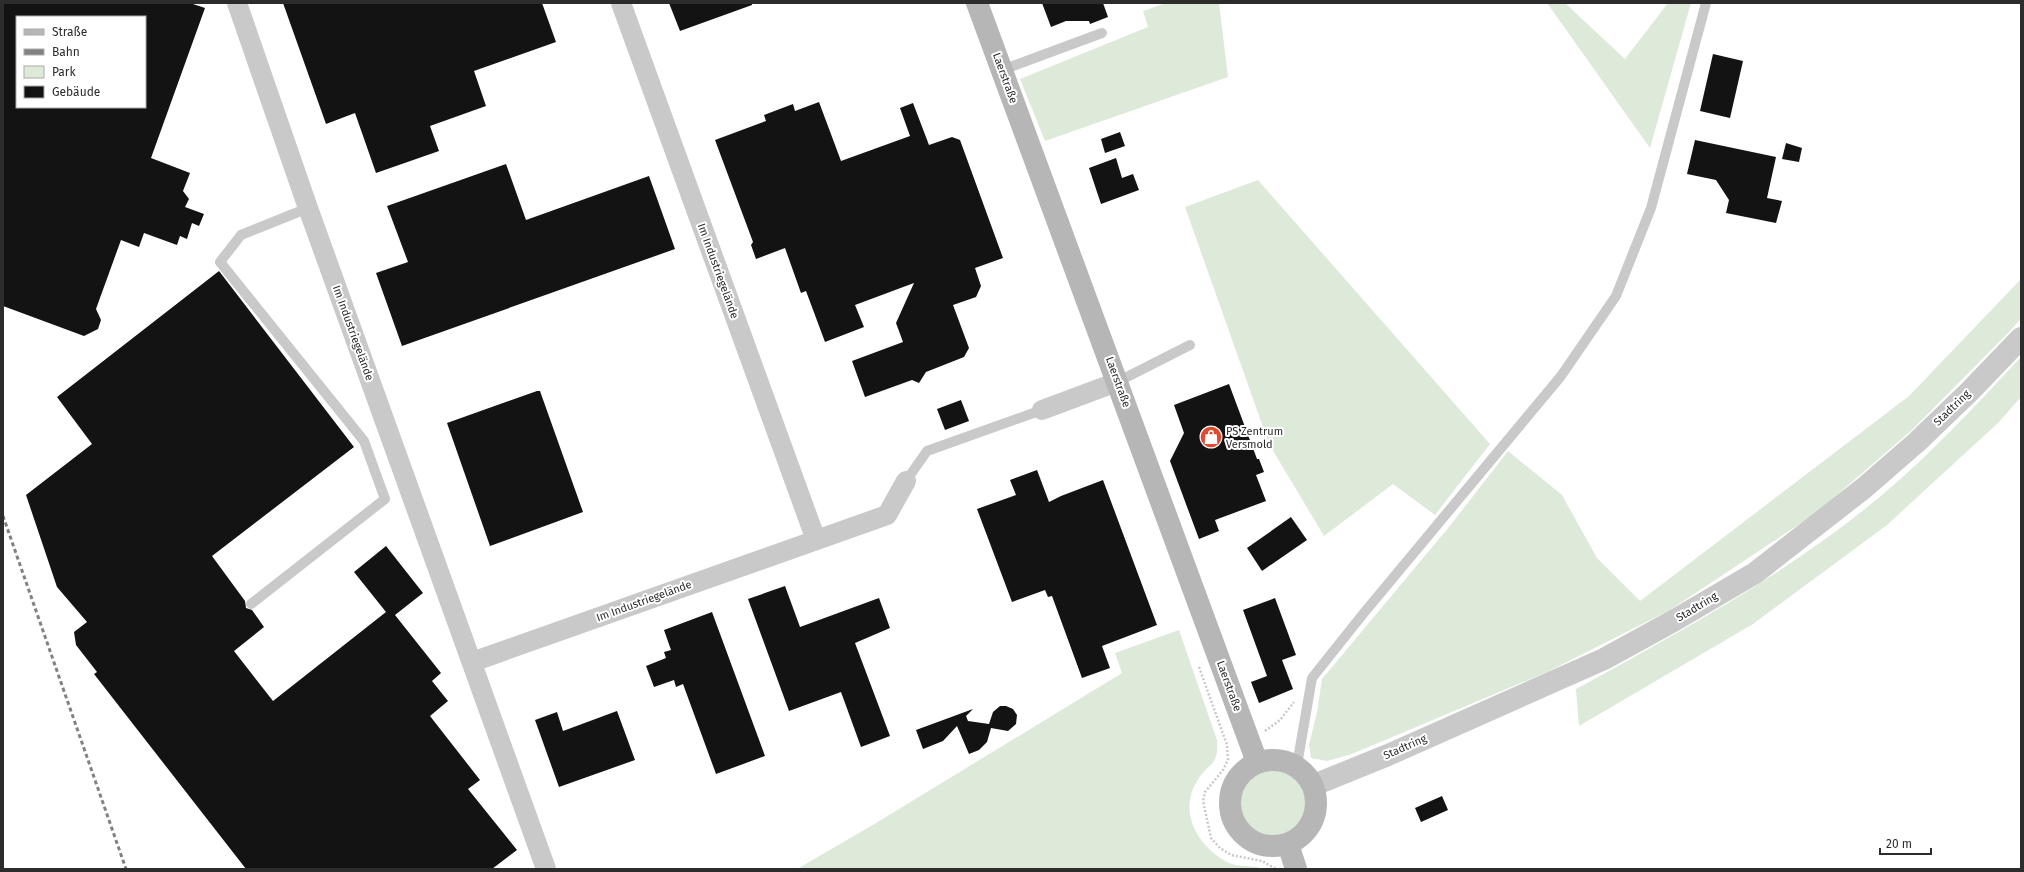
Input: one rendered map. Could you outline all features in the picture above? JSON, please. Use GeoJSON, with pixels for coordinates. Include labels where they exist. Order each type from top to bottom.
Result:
{"type":"FeatureCollection","features":[{"type":"Feature","properties":{"kind":"main road","name":"Laerstraße"},"geometry":{"type":"LineString","coordinates":[[978,3],[1256,762]]}},
{"type":"Feature","properties":{"kind":"main road"},"geometry":{"type":"LineString","coordinates":[[1278,759],[1296,765],[1308,774],[1314,785],[1317,806],[1313,822],[1303,836],[1288,844],[1276,846],[1263,845],[1252,841],[1242,833],[1234,823],[1230,811],[1230,796],[1234,782],[1244,770],[1256,762],[1278,759]]}},
{"type":"Feature","properties":{"kind":"main road"},"geometry":{"type":"LineString","coordinates":[[1288,844],[1296,869]]}},
{"type":"Feature","properties":{"kind":"street","name":"Im Industriegelände"},"geometry":{"type":"LineString","coordinates":[[237,3],[308,208],[546,869]]}},
{"type":"Feature","properties":{"kind":"street","name":"Im Industriegelände"},"geometry":{"type":"LineString","coordinates":[[621,3],[816,540]]}},
{"type":"Feature","properties":{"kind":"street","name":"Stadtring"},"geometry":{"type":"LineString","coordinates":[[1314,785],[1388,755],[1604,659],[1755,573],[1864,488],[1917,442],[1970,391],[2021,338]]}},
{"type":"Feature","properties":{"kind":"street"},"geometry":{"type":"LineString","coordinates":[[1042,410],[1117,382]]}},
{"type":"Feature","properties":{"kind":"street","name":"Im Industriegelände"},"geometry":{"type":"LineString","coordinates":[[472,662],[887,514],[906,481]]}},
{"type":"Feature","properties":{"kind":"lane"},"geometry":{"type":"LineString","coordinates":[[1296,765],[1312,678],[1362,614],[1561,376],[1616,296],[1651,208],[1706,3]]}},
{"type":"Feature","properties":{"kind":"lane"},"geometry":{"type":"LineString","coordinates":[[1002,70],[1102,33]]}},
{"type":"Feature","properties":{"kind":"lane"},"geometry":{"type":"LineString","coordinates":[[251,604],[385,499],[364,441],[220,262],[241,235],[308,208]]}},
{"type":"Feature","properties":{"kind":"lane"},"geometry":{"type":"LineString","coordinates":[[1117,382],[1190,345]]}},
{"type":"Feature","properties":{"kind":"lane"},"geometry":{"type":"LineString","coordinates":[[906,481],[927,451],[1042,410]]}},
{"type":"Feature","properties":{"kind":"path"},"geometry":{"type":"LineString","coordinates":[[1198,663],[1227,745],[1228,760],[1223,770],[1205,792],[1203,801],[1211,838],[1220,848],[1231,855],[1262,861],[1276,869]]}},
{"type":"Feature","properties":{"kind":"path"},"geometry":{"type":"LineString","coordinates":[[1227,745],[1266,731],[1280,720],[1312,678]]}},
{"type":"Feature","properties":{"kind":"green space"},"geometry":{"type":"Polygon","coordinates":[[[1166,3],[1219,3],[1228,77],[1045,141],[1020,79],[1148,27],[1143,11],[1166,3]]]}},
{"type":"Feature","properties":{"kind":"green space"},"geometry":{"type":"Polygon","coordinates":[[[1547,3],[1565,3],[1625,59],[1668,3],[1691,3],[1650,148],[1547,3]]]}},
{"type":"Feature","properties":{"kind":"green space"},"geometry":{"type":"Polygon","coordinates":[[[1258,180],[1490,444],[1435,515],[1393,484],[1324,536],[1269,444],[1185,207],[1258,180]]]}},
{"type":"Feature","properties":{"kind":"green space"},"geometry":{"type":"Polygon","coordinates":[[[2021,279],[2021,319],[1912,430],[1816,513],[1670,610],[1547,672],[1352,754],[1327,761],[1311,758],[1309,745],[1317,712],[1322,679],[1449,527],[1508,451],[1562,495],[1597,558],[1640,601],[1909,396],[2021,279]]]}},
{"type":"Feature","properties":{"kind":"green space"},"geometry":{"type":"Polygon","coordinates":[[[2021,357],[2021,397],[1998,423],[1887,525],[1753,624],[1579,726],[1576,689],[1734,600],[1810,550],[1882,495],[1900,479],[1953,428],[2021,357]]]}},
{"type":"Feature","properties":{"kind":"green space"},"geometry":{"type":"Polygon","coordinates":[[[1179,630],[1217,740],[1216,756],[1212,764],[1197,781],[1192,793],[1190,816],[1194,828],[1207,847],[1227,862],[1236,865],[1263,869],[797,869],[876,823],[1122,673],[1115,653],[1179,630]]]}},
{"type":"Feature","properties":{"kind":"green space"},"geometry":{"type":"Polygon","coordinates":[[[1272,768],[1286,771],[1298,778],[1305,790],[1308,804],[1305,818],[1298,830],[1286,837],[1272,840],[1258,837],[1246,830],[1239,818],[1236,804],[1239,790],[1246,778],[1258,771],[1272,768]]]}},
{"type":"Feature","properties":{"kind":"building"},"geometry":{"type":"Polygon","coordinates":[[[3,3],[190,3],[205,8],[151,158],[190,173],[183,191],[189,199],[185,207],[204,214],[199,226],[192,223],[187,239],[180,236],[177,245],[144,233],[139,247],[121,240],[96,309],[101,320],[98,329],[84,336],[3,306],[3,3]]]}},
{"type":"Feature","properties":{"kind":"building"},"geometry":{"type":"Polygon","coordinates":[[[283,3],[542,3],[556,42],[474,71],[486,106],[430,126],[439,151],[376,173],[355,113],[326,124],[283,3]]]}},
{"type":"Feature","properties":{"kind":"building"},"geometry":{"type":"Polygon","coordinates":[[[669,3],[752,3],[752,5],[680,31],[669,3]]]}},
{"type":"Feature","properties":{"kind":"building"},"geometry":{"type":"Polygon","coordinates":[[[1042,3],[1103,3],[1108,17],[1090,24],[1089,21],[1066,21],[1051,27],[1042,3]]]}},
{"type":"Feature","properties":{"kind":"building"},"geometry":{"type":"Polygon","coordinates":[[[1713,54],[1743,61],[1730,118],[1700,111],[1713,54]]]}},
{"type":"Feature","properties":{"kind":"building"},"geometry":{"type":"Polygon","coordinates":[[[819,102],[841,161],[910,136],[900,108],[913,103],[929,145],[952,137],[960,140],[1003,258],[975,268],[981,286],[976,297],[953,305],[969,348],[964,357],[926,372],[919,383],[912,380],[865,397],[852,361],[903,342],[896,323],[914,283],[855,305],[864,327],[825,342],[806,291],[801,293],[785,248],[756,259],[751,245],[753,242],[715,140],[766,121],[764,115],[793,104],[795,111],[819,102]]]}},
{"type":"Feature","properties":{"kind":"building"},"geometry":{"type":"Polygon","coordinates":[[[1120,132],[1125,146],[1105,153],[1101,139],[1120,132]]]}},
{"type":"Feature","properties":{"kind":"building"},"geometry":{"type":"Polygon","coordinates":[[[1695,140],[1776,157],[1767,198],[1782,201],[1776,223],[1726,213],[1729,200],[1716,180],[1687,174],[1695,140]]]}},
{"type":"Feature","properties":{"kind":"building"},"geometry":{"type":"Polygon","coordinates":[[[1786,143],[1802,148],[1799,162],[1782,159],[1786,143]]]}},
{"type":"Feature","properties":{"kind":"building"},"geometry":{"type":"Polygon","coordinates":[[[1116,158],[1122,178],[1133,174],[1139,190],[1101,204],[1089,168],[1116,158]]]}},
{"type":"Feature","properties":{"kind":"building"},"geometry":{"type":"Polygon","coordinates":[[[506,164],[526,220],[649,176],[675,249],[402,346],[376,273],[408,262],[387,206],[506,164]]]}},
{"type":"Feature","properties":{"kind":"building"},"geometry":{"type":"Polygon","coordinates":[[[219,271],[354,447],[212,556],[245,601],[246,608],[252,610],[264,627],[234,651],[273,701],[386,612],[354,572],[386,546],[423,593],[395,615],[441,673],[432,681],[448,701],[430,716],[480,780],[468,789],[517,850],[492,869],[246,869],[94,674],[97,672],[76,645],[74,632],[87,622],[57,587],[26,495],[92,444],[57,397],[219,271]]]}},
{"type":"Feature","properties":{"kind":"building"},"geometry":{"type":"Polygon","coordinates":[[[1229,384],[1257,459],[1259,459],[1264,472],[1256,475],[1266,501],[1215,520],[1219,531],[1199,539],[1170,461],[1184,433],[1174,405],[1229,384]]]}},
{"type":"Feature","properties":{"kind":"building"},"geometry":{"type":"Polygon","coordinates":[[[540,391],[583,512],[490,546],[447,423],[540,391]]]}},
{"type":"Feature","properties":{"kind":"building"},"geometry":{"type":"Polygon","coordinates":[[[961,400],[969,421],[945,430],[937,409],[961,400]]]}},
{"type":"Feature","properties":{"kind":"building"},"geometry":{"type":"Polygon","coordinates":[[[1037,470],[1049,502],[1103,480],[1157,625],[1102,646],[1110,668],[1082,678],[1052,596],[1048,597],[1045,590],[1012,602],[977,509],[1016,495],[1010,480],[1037,470]]]}},
{"type":"Feature","properties":{"kind":"building"},"geometry":{"type":"Polygon","coordinates":[[[1291,517],[1307,540],[1262,571],[1247,548],[1291,517]]]}},
{"type":"Feature","properties":{"kind":"building"},"geometry":{"type":"Polygon","coordinates":[[[785,586],[800,627],[879,598],[890,628],[855,643],[890,736],[861,747],[841,692],[789,711],[748,599],[785,586]]]}},
{"type":"Feature","properties":{"kind":"building"},"geometry":{"type":"Polygon","coordinates":[[[1275,598],[1296,655],[1282,660],[1293,689],[1259,703],[1251,682],[1267,676],[1243,610],[1275,598]]]}},
{"type":"Feature","properties":{"kind":"building"},"geometry":{"type":"Polygon","coordinates":[[[712,612],[765,756],[716,774],[683,684],[676,687],[674,680],[654,687],[646,666],[666,658],[664,652],[671,650],[664,630],[712,612]]]}},
{"type":"Feature","properties":{"kind":"building"},"geometry":{"type":"Polygon","coordinates":[[[1000,706],[1006,706],[1013,709],[1017,715],[1016,724],[1008,731],[991,728],[987,742],[979,750],[969,754],[957,726],[943,741],[923,749],[916,730],[973,709],[966,716],[968,721],[989,724],[993,712],[1000,706]]]}},
{"type":"Feature","properties":{"kind":"building"},"geometry":{"type":"Polygon","coordinates":[[[617,711],[635,760],[559,787],[535,720],[557,712],[563,731],[617,711]]]}},
{"type":"Feature","properties":{"kind":"building"},"geometry":{"type":"Polygon","coordinates":[[[1442,796],[1448,810],[1421,822],[1415,808],[1442,796]]]}},
{"type":"Feature","properties":{"kind":"railway"},"geometry":{"type":"LineString","coordinates":[[3,516],[126,869]]}},
{"type":"Feature","properties":{"kind":"place","name":"PS Zentrum Versmold"},"geometry":{"type":"Point","coordinates":[1211,437]}}]}
